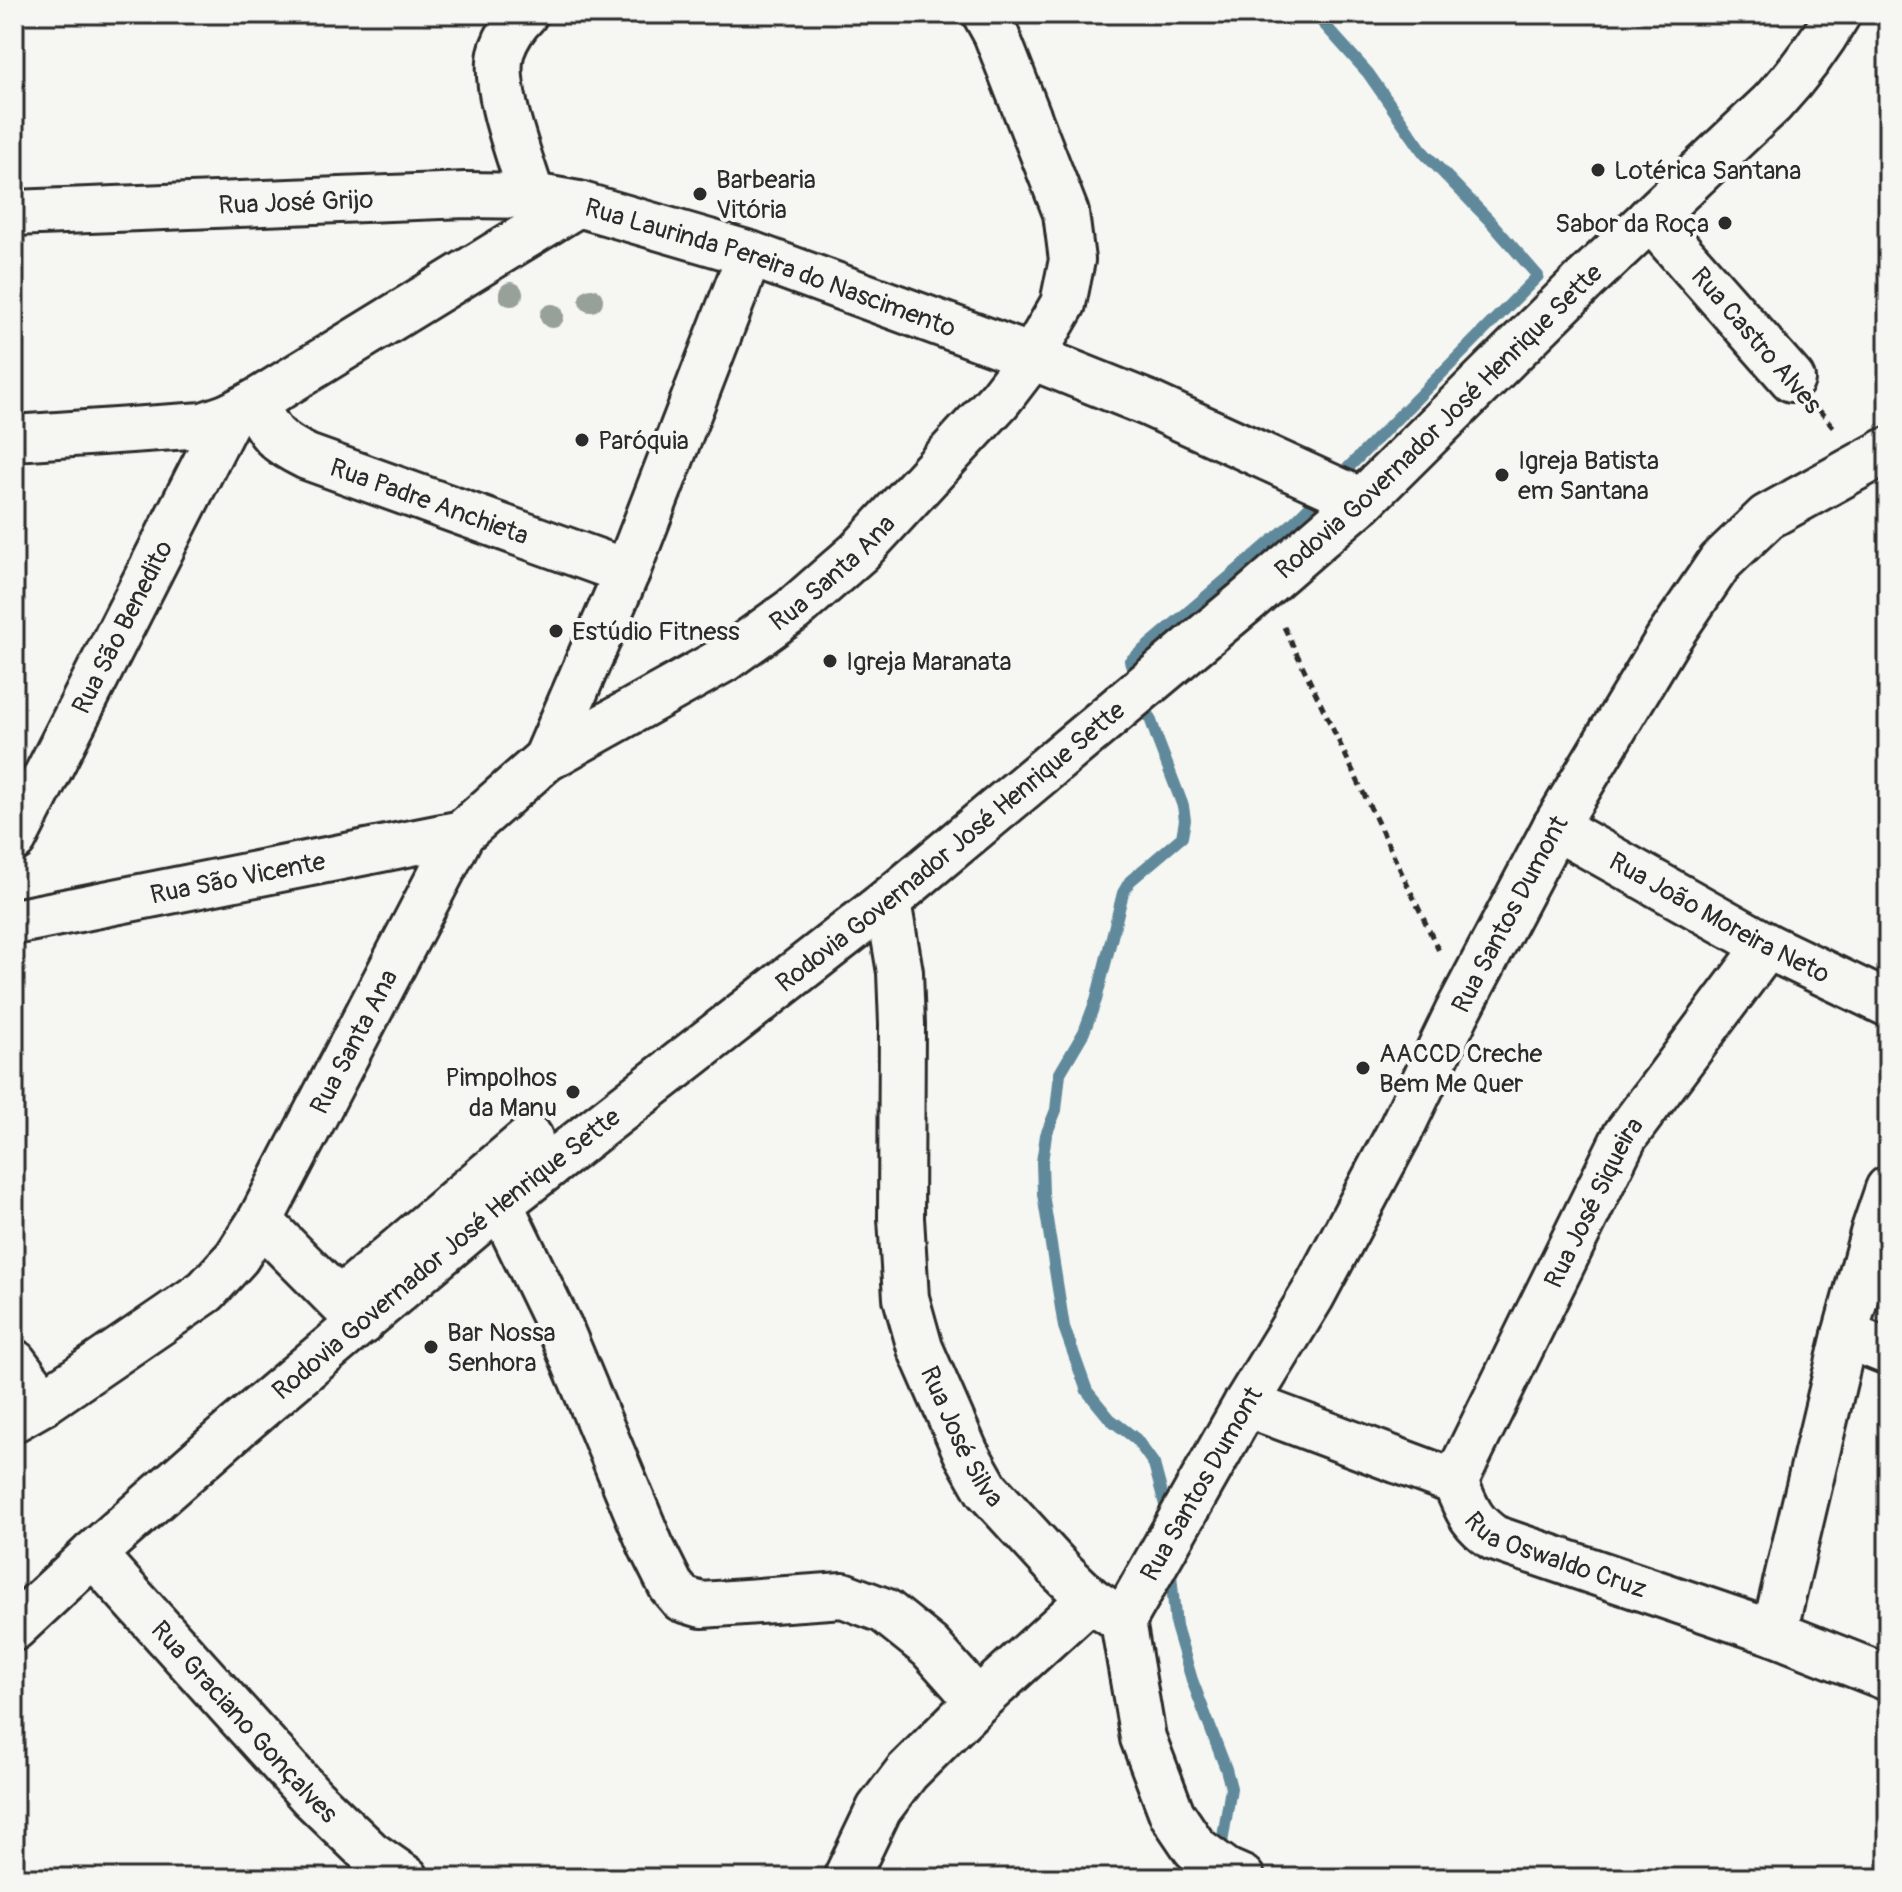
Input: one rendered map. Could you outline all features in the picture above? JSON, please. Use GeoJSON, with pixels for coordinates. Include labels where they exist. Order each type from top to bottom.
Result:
{"type":"FeatureCollection","features":[{"type":"Feature","properties":{"kind":"street"},"geometry":{"type":"LineString","coordinates":[[525,14],[511,29],[501,53],[499,80],[532,196]]}},
{"type":"Feature","properties":{"kind":"street","name":"Rua Santa Ana"},"geometry":{"type":"LineString","coordinates":[[29,1411],[206,1291],[237,1257],[260,1221],[462,833],[546,759],[725,659],[793,610],[859,552],[999,400],[1032,357],[1063,304],[1072,260],[1066,213],[996,34],[985,14]]}},
{"type":"Feature","properties":{"kind":"street","name":"Rodovia Governador José Henrique Sette"},"geometry":{"type":"LineString","coordinates":[[14,1628],[237,1427],[356,1306],[500,1204],[888,901],[1362,501],[1650,218],[1772,103],[1798,76],[1821,45],[1838,14]]}},
{"type":"Feature","properties":{"kind":"street","name":"Rua José Grijo"},"geometry":{"type":"LineString","coordinates":[[14,213],[466,195],[532,196],[578,204]]}},
{"type":"Feature","properties":{"kind":"street","name":"Rua Laurinda Pereira do Nascimento"},"geometry":{"type":"LineString","coordinates":[[14,438],[203,425],[242,410],[578,204],[750,254],[1032,357],[1147,403],[1362,501]]}},
{"type":"Feature","properties":{"kind":"street","name":"Rua Castro Alves"},"geometry":{"type":"LineString","coordinates":[[1650,218],[1792,379]]}},
{"type":"Feature","properties":{"kind":"street","name":"Rua Santa Ana"},"geometry":{"type":"LineString","coordinates":[[546,759],[627,572],[750,254]]}},
{"type":"Feature","properties":{"kind":"street","name":"Rua Padre Anchieta"},"geometry":{"type":"LineString","coordinates":[[242,410],[286,446],[307,457],[627,572]]}},
{"type":"Feature","properties":{"kind":"street","name":"Rua São Benedito"},"geometry":{"type":"LineString","coordinates":[[14,839],[242,410]]}},
{"type":"Feature","properties":{"kind":"street","name":"Rua Santos Dumont"},"geometry":{"type":"LineString","coordinates":[[846,1878],[879,1809],[907,1772],[978,1701],[1107,1610],[1246,1404],[1312,1296],[1555,827],[1668,639],[1720,562],[1767,517],[1876,456]]}},
{"type":"Feature","properties":{"kind":"street","name":"Rua João Moreira Neto"},"geometry":{"type":"LineString","coordinates":[[1555,827],[1767,946],[1888,1004]]}},
{"type":"Feature","properties":{"kind":"street","name":"Rua São Vicente"},"geometry":{"type":"LineString","coordinates":[[14,922],[462,833]]}},
{"type":"Feature","properties":{"kind":"street","name":"Rua José Silva"},"geometry":{"type":"LineString","coordinates":[[888,901],[900,972],[901,1218],[906,1298],[920,1348],[966,1453],[987,1490],[1063,1573],[1107,1610]]}},
{"type":"Feature","properties":{"kind":"street","name":"Rua José Siqueira"},"geometry":{"type":"LineString","coordinates":[[1455,1482],[1625,1136],[1767,946]]}},
{"type":"Feature","properties":{"kind":"street"},"geometry":{"type":"LineString","coordinates":[[260,1221],[356,1306],[530,1138]]}},
{"type":"Feature","properties":{"kind":"street"},"geometry":{"type":"LineString","coordinates":[[1774,1633],[1845,1335],[1888,1189]]}},
{"type":"Feature","properties":{"kind":"street"},"geometry":{"type":"LineString","coordinates":[[500,1204],[560,1328],[651,1546],[671,1586],[682,1599],[702,1605],[843,1595],[885,1611],[930,1647],[978,1701]]}},
{"type":"Feature","properties":{"kind":"street"},"geometry":{"type":"LineString","coordinates":[[1845,1335],[1888,1352]]}},
{"type":"Feature","properties":{"kind":"street"},"geometry":{"type":"LineString","coordinates":[[14,1362],[29,1411]]}},
{"type":"Feature","properties":{"kind":"street","name":"Rua Oswaldo Cruz"},"geometry":{"type":"LineString","coordinates":[[1246,1404],[1455,1482],[1473,1520],[1494,1538],[1774,1633],[1888,1678]]}},
{"type":"Feature","properties":{"kind":"street","name":"Rua Graciano Gonçalves"},"geometry":{"type":"LineString","coordinates":[[93,1554],[312,1797],[370,1853],[406,1878]]}},
{"type":"Feature","properties":{"kind":"street"},"geometry":{"type":"LineString","coordinates":[[1107,1610],[1143,1738],[1172,1814],[1195,1848],[1226,1871],[1242,1878]]}},
{"type":"Feature","properties":{"kind":"path","name":"Rua Castro Alves"},"geometry":{"type":"LineString","coordinates":[[1792,379],[1876,456]]}},
{"type":"Feature","properties":{"kind":"path"},"geometry":{"type":"LineString","coordinates":[[1280,619],[1446,965]]}},
{"type":"Feature","properties":{"kind":"waterway"},"geometry":{"type":"LineString","coordinates":[[1315,14],[1368,73],[1424,153],[1538,276],[1337,479]]}},
{"type":"Feature","properties":{"kind":"waterway"},"geometry":{"type":"LineString","coordinates":[[1137,681],[1130,661],[1293,523],[1324,492]]}},
{"type":"Feature","properties":{"kind":"waterway"},"geometry":{"type":"LineString","coordinates":[[1143,698],[1183,806],[1185,820],[1182,837],[1130,881],[1123,893],[1096,1000],[1084,1032],[1060,1073],[1056,1110],[1046,1135],[1042,1162],[1043,1194],[1064,1327],[1087,1391],[1110,1419],[1136,1439],[1154,1464],[1166,1517]]}},
{"type":"Feature","properties":{"kind":"waterway"},"geometry":{"type":"LineString","coordinates":[[1170,1564],[1176,1626],[1231,1788],[1220,1855]]}},
{"type":"Feature","properties":{"kind":"place","name":"Lotérica Santana"},"geometry":{"type":"Point","coordinates":[1598,170]}},
{"type":"Feature","properties":{"kind":"place","name":"Barbearia Vitória"},"geometry":{"type":"Point","coordinates":[700,194]}},
{"type":"Feature","properties":{"kind":"place","name":"Sabor da Roça"},"geometry":{"type":"Point","coordinates":[1725,223]}},
{"type":"Feature","properties":{"kind":"place","name":"Paróquia"},"geometry":{"type":"Point","coordinates":[582,440]}},
{"type":"Feature","properties":{"kind":"place","name":"Igreja Batista em Santana"},"geometry":{"type":"Point","coordinates":[1502,475]}},
{"type":"Feature","properties":{"kind":"place","name":"Estúdio Fitness"},"geometry":{"type":"Point","coordinates":[556,631]}},
{"type":"Feature","properties":{"kind":"place","name":"Igreja Maranata"},"geometry":{"type":"Point","coordinates":[830,661]}},
{"type":"Feature","properties":{"kind":"place","name":"AACCD Creche Bem Me Quer"},"geometry":{"type":"Point","coordinates":[1363,1068]}},
{"type":"Feature","properties":{"kind":"place","name":"Pimpolhos da Manu"},"geometry":{"type":"Point","coordinates":[573,1092]}},
{"type":"Feature","properties":{"kind":"place","name":"Bar Nossa Senhora"},"geometry":{"type":"Point","coordinates":[431,1347]}}]}
